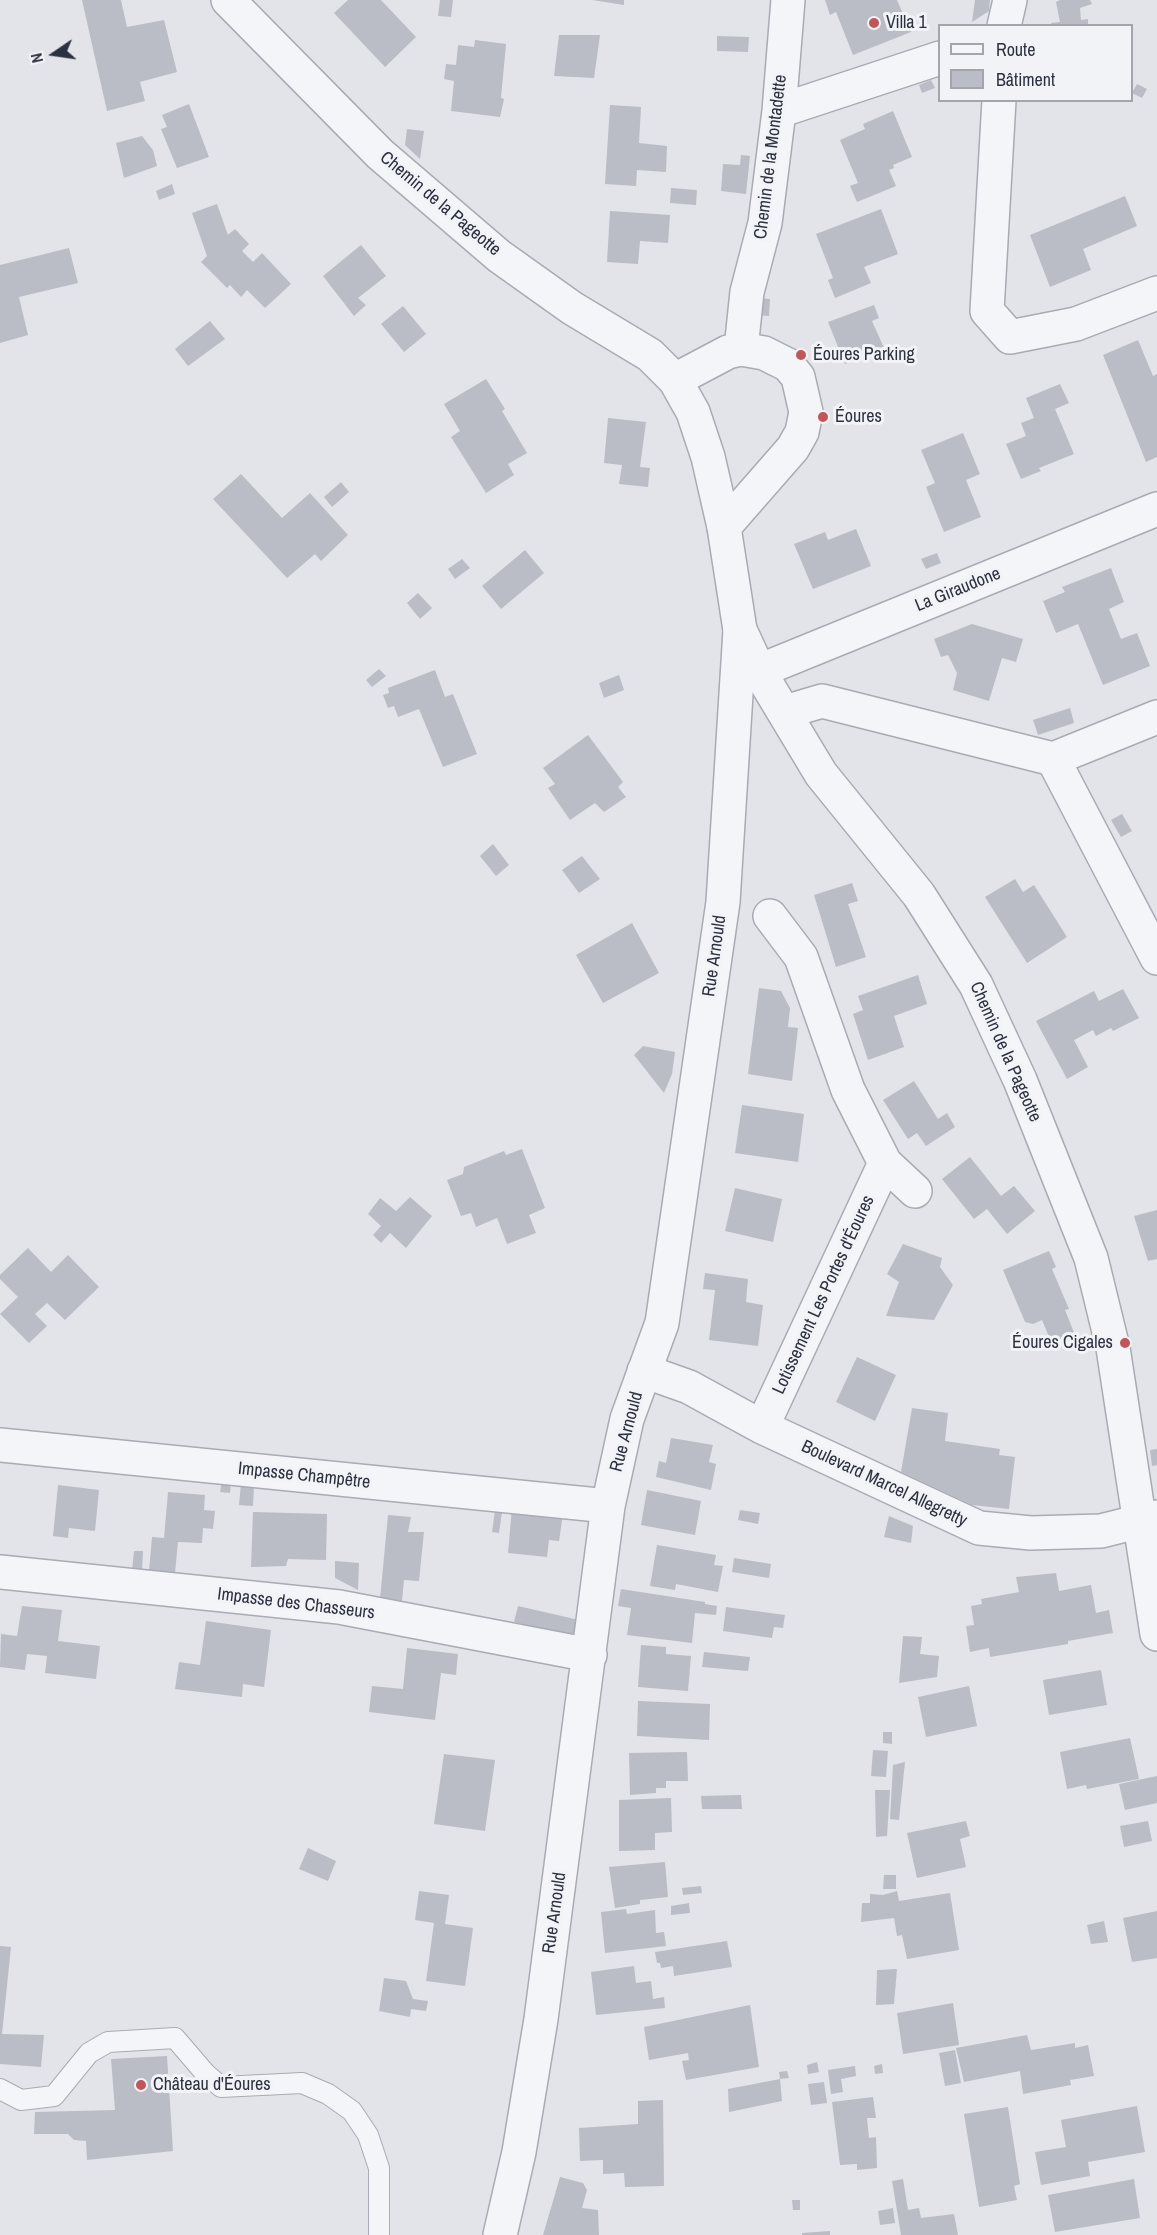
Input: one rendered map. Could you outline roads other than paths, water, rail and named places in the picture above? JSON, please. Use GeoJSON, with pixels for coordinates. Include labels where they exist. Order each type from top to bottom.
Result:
{"type":"FeatureCollection","features":[{"type":"Feature","properties":{"kind":"street","name":"Chemin de la Pageotte"},"geometry":{"type":"LineString","coordinates":[[228,0],[380,154],[491,249],[572,308],[650,355],[675,380],[693,412],[705,446],[724,527],[740,630],[759,670],[821,774],[919,895],[976,986],[1020,1080],[1091,1258],[1113,1348],[1147,1519],[1157,1634]]}},
{"type":"Feature","properties":{"kind":"street","name":"Chemin de la Montadette"},"geometry":{"type":"LineString","coordinates":[[741,349],[747,292],[765,223],[779,111],[788,0]]}},
{"type":"Feature","properties":{"kind":"street"},"geometry":{"type":"LineString","coordinates":[[1004,24],[1010,0]]}},
{"type":"Feature","properties":{"kind":"street"},"geometry":{"type":"LineString","coordinates":[[779,111],[938,58]]}},
{"type":"Feature","properties":{"kind":"street"},"geometry":{"type":"LineString","coordinates":[[999,102],[987,311],[1010,337],[1076,324],[1157,293]]}},
{"type":"Feature","properties":{"kind":"street"},"geometry":{"type":"LineString","coordinates":[[675,380],[728,352],[741,349],[764,352],[788,365],[798,377],[806,412],[802,432],[793,448],[724,527]]}},
{"type":"Feature","properties":{"kind":"street","name":"La Giraudone"},"geometry":{"type":"LineString","coordinates":[[759,670],[1157,509]]}},
{"type":"Feature","properties":{"kind":"street","name":"Rue Arnould"},"geometry":{"type":"LineString","coordinates":[[500,2235],[519,2152],[541,2019],[608,1506],[627,1419],[662,1323],[723,902],[740,630]]}},
{"type":"Feature","properties":{"kind":"street"},"geometry":{"type":"LineString","coordinates":[[785,712],[822,701],[1053,759],[1157,717]]}},
{"type":"Feature","properties":{"kind":"street"},"geometry":{"type":"LineString","coordinates":[[1053,759],[1157,958]]}},
{"type":"Feature","properties":{"kind":"street"},"geometry":{"type":"LineString","coordinates":[[770,916],[801,957],[848,1090],[885,1163],[915,1191]]}},
{"type":"Feature","properties":{"kind":"street","name":"Lotissement Les Portes d'Éoures"},"geometry":{"type":"LineString","coordinates":[[762,1427],[885,1163]]}},
{"type":"Feature","properties":{"kind":"street","name":"Boulevard Marcel Allegretty"},"geometry":{"type":"LineString","coordinates":[[644,1371],[689,1387],[762,1427],[979,1528],[1031,1533],[1101,1531],[1147,1519]]}},
{"type":"Feature","properties":{"kind":"street","name":"Impasse Champêtre"},"geometry":{"type":"LineString","coordinates":[[0,1445],[608,1506]]}},
{"type":"Feature","properties":{"kind":"street","name":"Impasse des Chasseurs"},"geometry":{"type":"LineString","coordinates":[[0,1572],[339,1607],[590,1655]]}},
{"type":"Feature","properties":{"kind":"lane"},"geometry":{"type":"LineString","coordinates":[[0,2089],[21,2100],[54,2096],[89,2053],[108,2042],[175,2038],[221,2087],[302,2084],[320,2090],[352,2111],[368,2135],[380,2168],[379,2235]]}},
{"type":"Feature","properties":{"kind":"place","name":"Villa 1"},"geometry":{"type":"Point","coordinates":[874,23]}},
{"type":"Feature","properties":{"kind":"place","name":"Éoures Parking"},"geometry":{"type":"Point","coordinates":[801,355]}},
{"type":"Feature","properties":{"kind":"place","name":"Éoures"},"geometry":{"type":"Point","coordinates":[823,417]}},
{"type":"Feature","properties":{"kind":"place","name":"Éoures Cigales"},"geometry":{"type":"Point","coordinates":[1125,1343]}},
{"type":"Feature","properties":{"kind":"place","name":"Château d'Éoures"},"geometry":{"type":"Point","coordinates":[141,2085]}}]}
